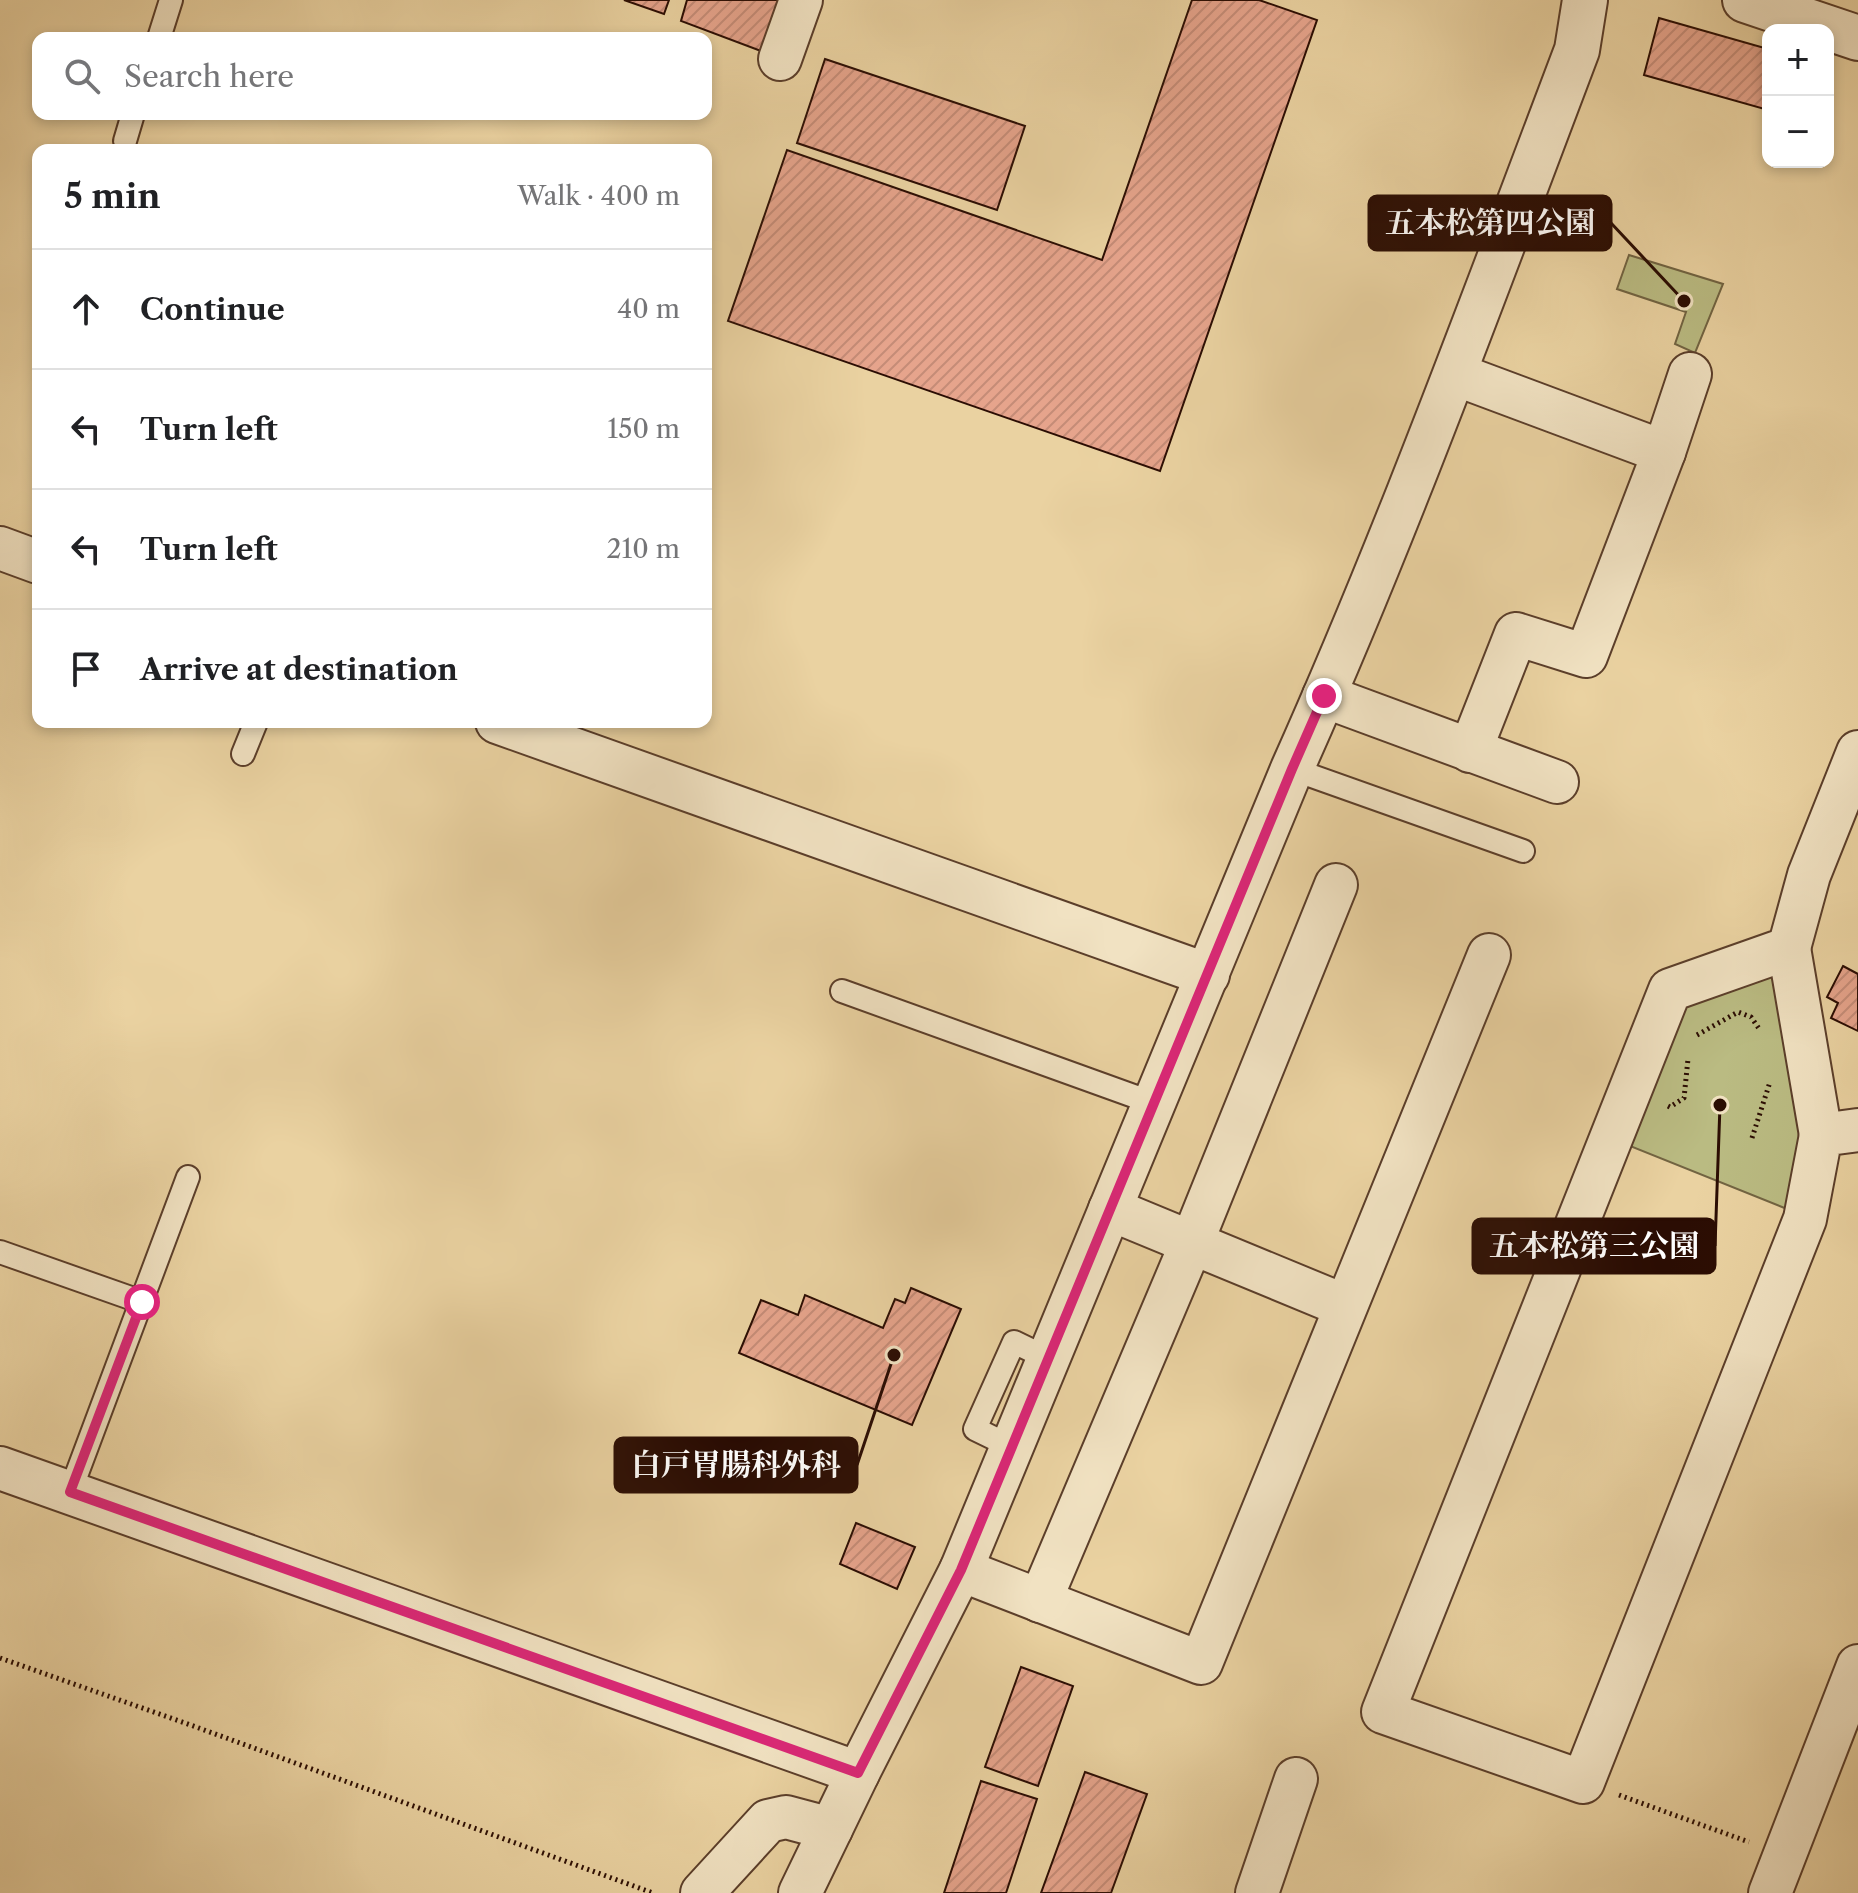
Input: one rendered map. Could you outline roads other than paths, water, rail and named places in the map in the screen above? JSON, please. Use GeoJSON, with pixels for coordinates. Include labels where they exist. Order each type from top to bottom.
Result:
{"type":"FeatureCollection","features":[{"type":"Feature","properties":{"kind":"street"},"geometry":{"type":"LineString","coordinates":[[780,59],[801,0]]}},
{"type":"Feature","properties":{"kind":"street"},"geometry":{"type":"LineString","coordinates":[[800,1893],[961,1570],[1324,696],[1455,374],[1577,50],[1585,0]]}},
{"type":"Feature","properties":{"kind":"street"},"geometry":{"type":"LineString","coordinates":[[1745,0],[1858,38]]}},
{"type":"Feature","properties":{"kind":"street"},"geometry":{"type":"LineString","coordinates":[[1455,374],[1664,452]]}},
{"type":"Feature","properties":{"kind":"street"},"geometry":{"type":"LineString","coordinates":[[1470,751],[1516,634],[1586,656],[1664,452],[1690,374]]}},
{"type":"Feature","properties":{"kind":"street"},"geometry":{"type":"LineString","coordinates":[[0,548],[32,560]]}},
{"type":"Feature","properties":{"kind":"street"},"geometry":{"type":"LineString","coordinates":[[1324,696],[1557,782]]}},
{"type":"Feature","properties":{"kind":"street"},"geometry":{"type":"LineString","coordinates":[[514,728],[1208,975]]}},
{"type":"Feature","properties":{"kind":"street"},"geometry":{"type":"LineString","coordinates":[[1789,948],[1670,990],[1383,1712],[1583,1782],[1840,1132],[1789,948],[1809,875],[1858,752]]}},
{"type":"Feature","properties":{"kind":"street"},"geometry":{"type":"LineString","coordinates":[[1040,1601],[1192,1242],[1336,885]]}},
{"type":"Feature","properties":{"kind":"street"},"geometry":{"type":"LineString","coordinates":[[961,1570],[1201,1663],[1489,955]]}},
{"type":"Feature","properties":{"kind":"street"},"geometry":{"type":"LineString","coordinates":[[1110,1209],[1345,1306]]}},
{"type":"Feature","properties":{"kind":"street"},"geometry":{"type":"LineString","coordinates":[[0,1468],[858,1773]]}},
{"type":"Feature","properties":{"kind":"street"},"geometry":{"type":"LineString","coordinates":[[1777,1874],[1858,1666]]}},
{"type":"Feature","properties":{"kind":"street"},"geometry":{"type":"LineString","coordinates":[[1257,1893],[1296,1779]]}},
{"type":"Feature","properties":{"kind":"street"},"geometry":{"type":"LineString","coordinates":[[702,1893],[768,1821],[786,1817],[831,1829]]}},
{"type":"Feature","properties":{"kind":"lane"},"geometry":{"type":"LineString","coordinates":[[161,32],[171,0]]}},
{"type":"Feature","properties":{"kind":"lane"},"geometry":{"type":"LineString","coordinates":[[125,141],[131,120]]}},
{"type":"Feature","properties":{"kind":"lane"},"geometry":{"type":"LineString","coordinates":[[243,754],[254,728]]}},
{"type":"Feature","properties":{"kind":"lane"},"geometry":{"type":"LineString","coordinates":[[1292,769],[1523,851]]}},
{"type":"Feature","properties":{"kind":"lane"},"geometry":{"type":"LineString","coordinates":[[842,991],[1153,1103]]}},
{"type":"Feature","properties":{"kind":"lane"},"geometry":{"type":"LineString","coordinates":[[70,1492],[188,1177]]}},
{"type":"Feature","properties":{"kind":"lane"},"geometry":{"type":"LineString","coordinates":[[0,1252],[142,1302]]}},
{"type":"Feature","properties":{"kind":"place","name":"五本松第四公園"},"geometry":{"type":"Point","coordinates":[1684,301]}},
{"type":"Feature","properties":{"kind":"place","name":"五本松第三公園"},"geometry":{"type":"Point","coordinates":[1720,1105]}},
{"type":"Feature","properties":{"kind":"place","name":"白戸胃腸科外科"},"geometry":{"type":"Point","coordinates":[894,1355]}}]}
